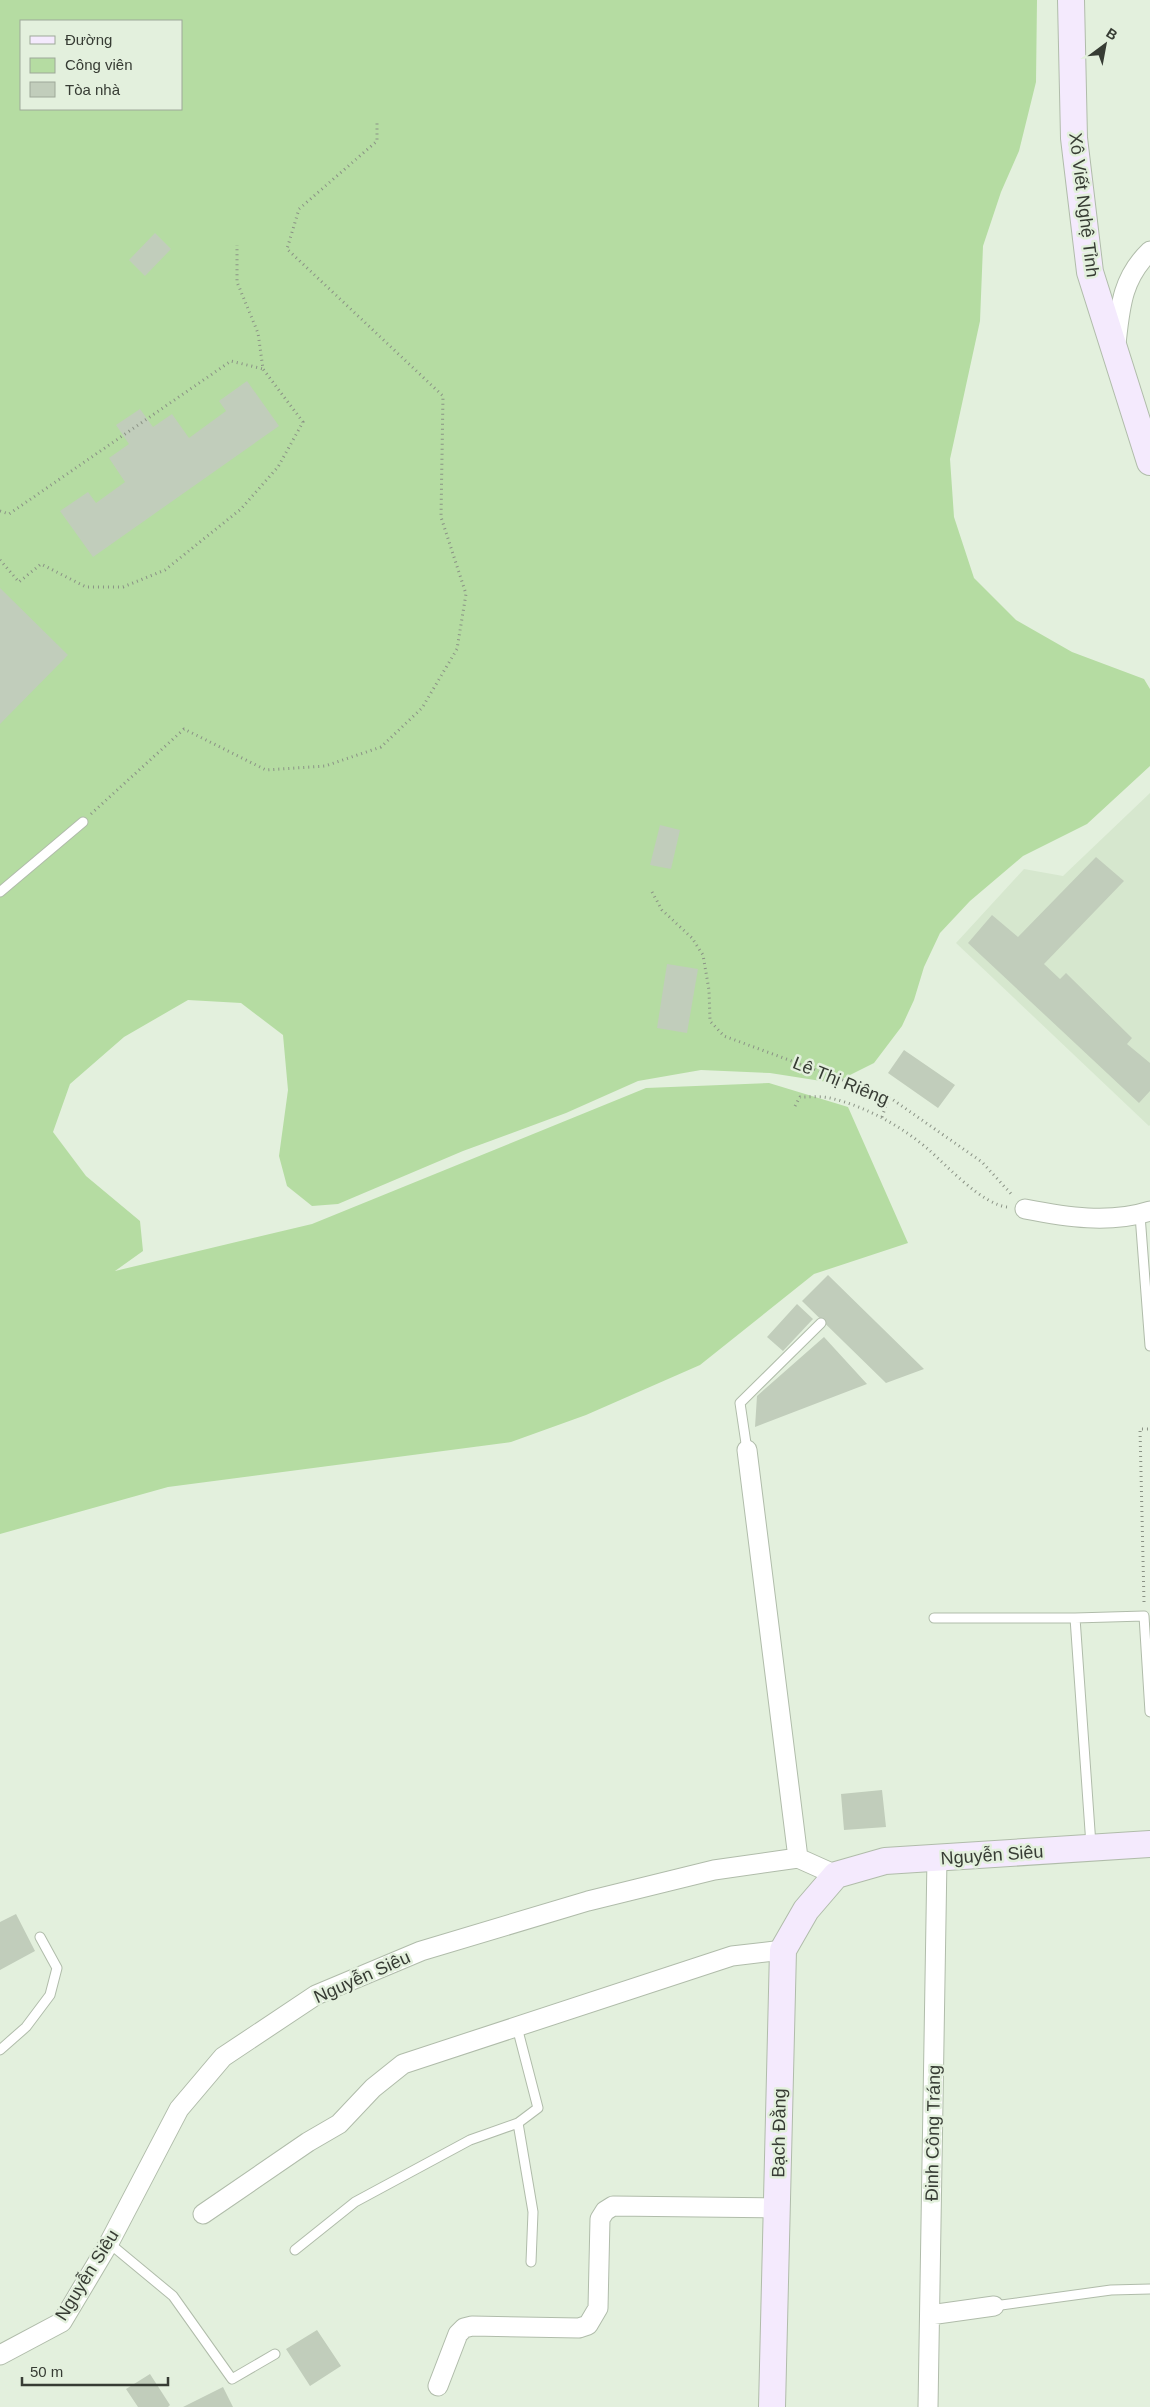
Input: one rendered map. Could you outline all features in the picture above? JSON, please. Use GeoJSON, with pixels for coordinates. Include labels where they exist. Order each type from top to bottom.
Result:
{"type":"FeatureCollection","features":[{"type":"Feature","properties":{"kind":"street","name":"Xô Viết Nghệ Tỉnh"},"geometry":{"type":"LineString","coordinates":[[1072,0],[1074,138],[1089,262],[1150,462]]}},
{"type":"Feature","properties":{"kind":"street"},"geometry":{"type":"LineString","coordinates":[[1115,350],[1126,285],[1134,268],[1150,251]]}},
{"type":"Feature","properties":{"kind":"street"},"geometry":{"type":"LineString","coordinates":[[1025,1209],[1058,1216],[1097,1219],[1145,1213]]}},
{"type":"Feature","properties":{"kind":"street"},"geometry":{"type":"LineString","coordinates":[[747,1450],[798,1858],[836,1876]]}},
{"type":"Feature","properties":{"kind":"street","name":"Nguyễn Siêu"},"geometry":{"type":"LineString","coordinates":[[836,1876],[885,1861],[1150,1844]]}},
{"type":"Feature","properties":{"kind":"street","name":"Nguyễn Siêu"},"geometry":{"type":"LineString","coordinates":[[0,2355],[62,2322],[109,2243],[179,2109],[223,2057],[316,1995],[421,1951],[588,1901],[714,1870],[798,1858]]}},
{"type":"Feature","properties":{"kind":"street","name":"Đinh Công Tráng"},"geometry":{"type":"LineString","coordinates":[[928,2407],[937,1858]]}},
{"type":"Feature","properties":{"kind":"street","name":"Bạch Đằng"},"geometry":{"type":"LineString","coordinates":[[772,2407],[784,1950],[806,1910],[836,1876]]}},
{"type":"Feature","properties":{"kind":"street"},"geometry":{"type":"LineString","coordinates":[[203,2214],[308,2142],[339,2124],[373,2088],[403,2064],[732,1956],[784,1950]]}},
{"type":"Feature","properties":{"kind":"street"},"geometry":{"type":"LineString","coordinates":[[438,2386],[458,2334],[464,2328],[472,2326],[579,2328],[588,2325],[598,2308],[600,2219],[605,2211],[613,2206],[777,2208]]}},
{"type":"Feature","properties":{"kind":"street"},"geometry":{"type":"LineString","coordinates":[[930,2315],[994,2306]]}},
{"type":"Feature","properties":{"kind":"lane"},"geometry":{"type":"LineString","coordinates":[[0,892],[82,822]]}},
{"type":"Feature","properties":{"kind":"lane"},"geometry":{"type":"LineString","coordinates":[[1145,1213],[1150,1346]]}},
{"type":"Feature","properties":{"kind":"lane"},"geometry":{"type":"LineString","coordinates":[[747,1450],[740,1403],[821,1323]]}},
{"type":"Feature","properties":{"kind":"lane"},"geometry":{"type":"LineString","coordinates":[[934,1618],[1144,1616],[1150,1712]]}},
{"type":"Feature","properties":{"kind":"lane"},"geometry":{"type":"LineString","coordinates":[[1075,1618],[1092,1848]]}},
{"type":"Feature","properties":{"kind":"lane"},"geometry":{"type":"LineString","coordinates":[[0,2050],[26,2027],[50,1995],[57,1968],[40,1938]]}},
{"type":"Feature","properties":{"kind":"lane"},"geometry":{"type":"LineString","coordinates":[[294,2250],[355,2202],[470,2140],[518,2123],[538,2108],[517,2027]]}},
{"type":"Feature","properties":{"kind":"lane"},"geometry":{"type":"LineString","coordinates":[[518,2123],[532,2212],[531,2262]]}},
{"type":"Feature","properties":{"kind":"lane"},"geometry":{"type":"LineString","coordinates":[[109,2243],[173,2296],[232,2379],[275,2354]]}},
{"type":"Feature","properties":{"kind":"lane"},"geometry":{"type":"LineString","coordinates":[[994,2306],[1111,2290],[1150,2289]]}},
{"type":"Feature","properties":{"kind":"path"},"geometry":{"type":"LineString","coordinates":[[82,822],[184,729],[266,770],[325,766],[380,746],[422,708],[457,649],[466,594],[441,517],[443,396],[287,250],[299,209],[376,141],[377,122]]}},
{"type":"Feature","properties":{"kind":"path"},"geometry":{"type":"LineString","coordinates":[[0,560],[19,582],[41,564],[86,587],[123,587],[165,570],[241,510],[278,467],[303,422],[263,369],[258,333],[237,282],[237,245]]}},
{"type":"Feature","properties":{"kind":"path"},"geometry":{"type":"LineString","coordinates":[[0,511],[9,514],[231,361],[263,369]]}},
{"type":"Feature","properties":{"kind":"path","name":"Lê Thị Riêng"},"geometry":{"type":"LineString","coordinates":[[652,892],[662,910],[692,938],[703,955],[709,990],[710,1022],[724,1036],[888,1097],[982,1162],[1025,1209]]}},
{"type":"Feature","properties":{"kind":"path"},"geometry":{"type":"LineString","coordinates":[[796,1106],[800,1097],[830,1098],[882,1117],[926,1148],[958,1178],[998,1206],[1025,1209]]}},
{"type":"Feature","properties":{"kind":"path"},"geometry":{"type":"LineString","coordinates":[[882,1117],[888,1097]]}},
{"type":"Feature","properties":{"kind":"path"},"geometry":{"type":"LineString","coordinates":[[1144,1616],[1140,1429],[1150,1429]]}},
{"type":"Feature","properties":{"kind":"shaded area"},"geometry":{"type":"Polygon","coordinates":[[[1150,793],[1149,1126],[956,943],[1024,869],[1063,876],[1150,793]]]}},
{"type":"Feature","properties":{"kind":"green space"},"geometry":{"type":"Polygon","coordinates":[[[0,0],[1037,0],[1036,82],[1019,151],[1001,192],[983,246],[980,321],[950,459],[954,517],[974,578],[1016,620],[1072,652],[1144,679],[1150,689],[1150,766],[1087,824],[1023,856],[970,901],[940,933],[924,967],[914,1000],[902,1026],[874,1063],[834,1083],[770,1073],[701,1070],[638,1081],[566,1113],[463,1151],[338,1204],[312,1206],[287,1186],[279,1156],[288,1090],[283,1035],[241,1003],[188,1000],[124,1037],[70,1084],[53,1132],[86,1176],[140,1221],[143,1251],[115,1271],[312,1224],[646,1088],[769,1083],[848,1107],[908,1243],[814,1274],[700,1365],[586,1415],[511,1442],[168,1487],[0,1534],[0,0]]]}},
{"type":"Feature","properties":{"kind":"building"},"geometry":{"type":"Polygon","coordinates":[[[155,233],[171,249],[145,276],[129,260],[155,233]]]}},
{"type":"Feature","properties":{"kind":"building"},"geometry":{"type":"Polygon","coordinates":[[[247,381],[279,426],[93,557],[60,511],[88,492],[96,503],[125,482],[109,458],[129,444],[116,425],[140,409],[153,427],[172,414],[189,438],[226,411],[219,401],[247,381]]]}},
{"type":"Feature","properties":{"kind":"building"},"geometry":{"type":"Polygon","coordinates":[[[0,588],[68,655],[0,724],[0,588]]]}},
{"type":"Feature","properties":{"kind":"building"},"geometry":{"type":"Polygon","coordinates":[[[660,825],[680,830],[671,869],[650,865],[660,825]]]}},
{"type":"Feature","properties":{"kind":"building"},"geometry":{"type":"Polygon","coordinates":[[[1096,857],[1124,881],[1044,964],[1060,979],[1066,973],[1132,1038],[1127,1044],[1150,1063],[1150,1091],[1139,1103],[968,943],[992,915],[1018,937],[1096,857]]]}},
{"type":"Feature","properties":{"kind":"building"},"geometry":{"type":"Polygon","coordinates":[[[667,964],[698,969],[687,1033],[657,1028],[667,964]]]}},
{"type":"Feature","properties":{"kind":"building"},"geometry":{"type":"Polygon","coordinates":[[[904,1050],[955,1085],[938,1108],[888,1073],[904,1050]]]}},
{"type":"Feature","properties":{"kind":"building"},"geometry":{"type":"Polygon","coordinates":[[[828,1275],[924,1369],[886,1383],[802,1301],[828,1275]]]}},
{"type":"Feature","properties":{"kind":"building"},"geometry":{"type":"Polygon","coordinates":[[[797,1304],[813,1319],[783,1351],[767,1337],[797,1304]]]}},
{"type":"Feature","properties":{"kind":"building"},"geometry":{"type":"Polygon","coordinates":[[[824,1337],[867,1384],[755,1427],[757,1396],[824,1337]]]}},
{"type":"Feature","properties":{"kind":"building"},"geometry":{"type":"Polygon","coordinates":[[[882,1790],[886,1827],[844,1830],[841,1794],[882,1790]]]}},
{"type":"Feature","properties":{"kind":"building"},"geometry":{"type":"Polygon","coordinates":[[[16,1914],[35,1951],[0,1970],[0,1922],[16,1914]]]}},
{"type":"Feature","properties":{"kind":"building"},"geometry":{"type":"Polygon","coordinates":[[[317,2330],[341,2366],[310,2386],[286,2349],[317,2330]]]}},
{"type":"Feature","properties":{"kind":"building"},"geometry":{"type":"Polygon","coordinates":[[[150,2374],[170,2405],[168,2407],[138,2407],[126,2389],[150,2374]]]}},
{"type":"Feature","properties":{"kind":"building"},"geometry":{"type":"Polygon","coordinates":[[[223,2387],[233,2407],[183,2407],[223,2387]]]}}]}
